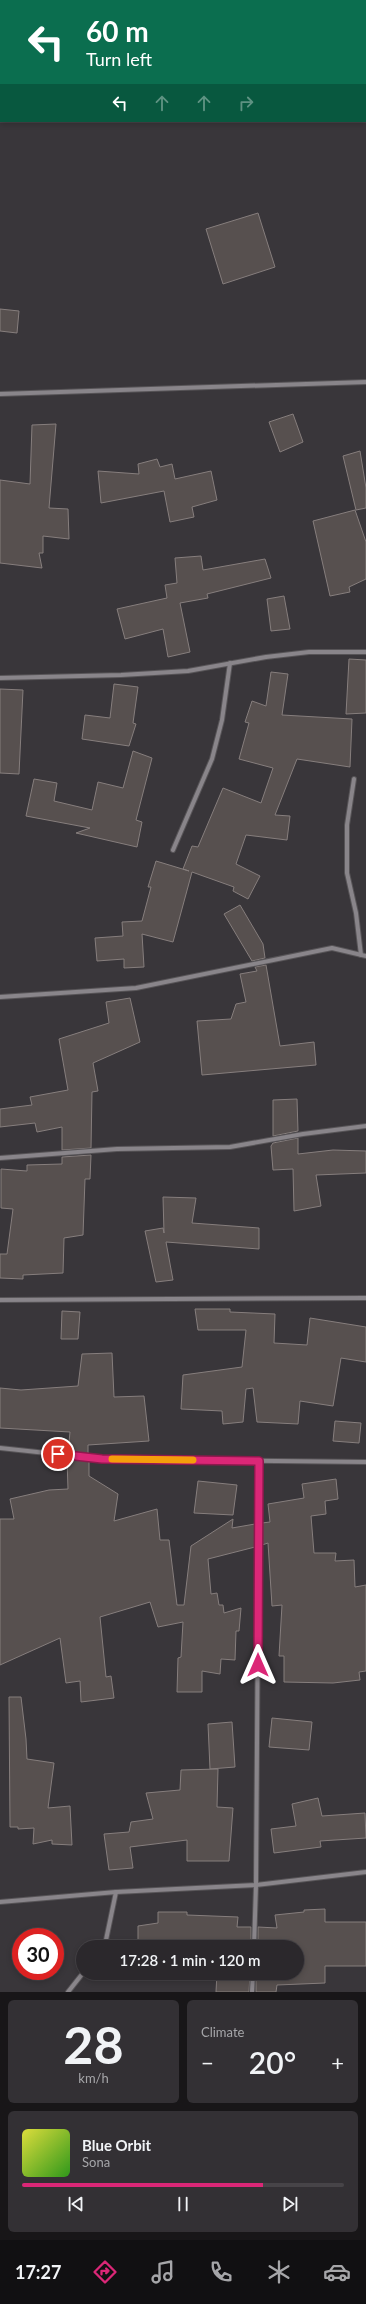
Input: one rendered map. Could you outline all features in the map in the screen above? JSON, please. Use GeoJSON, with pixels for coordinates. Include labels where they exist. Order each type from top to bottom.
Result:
{"type":"FeatureCollection","features":[{"type":"Feature","properties":{"kind":"street"},"geometry":{"type":"LineString","coordinates":[[0,394],[366,382]]}},
{"type":"Feature","properties":{"kind":"street"},"geometry":{"type":"LineString","coordinates":[[0,678],[121,675],[188,671],[230,663],[309,652],[366,652]]}},
{"type":"Feature","properties":{"kind":"street"},"geometry":{"type":"LineString","coordinates":[[173,850],[212,759],[222,720],[230,663]]}},
{"type":"Feature","properties":{"kind":"street"},"geometry":{"type":"LineString","coordinates":[[354,779],[347,824],[347,873],[356,913],[361,955]]}},
{"type":"Feature","properties":{"kind":"street"},"geometry":{"type":"LineString","coordinates":[[0,998],[136,988],[332,948],[366,956]]}},
{"type":"Feature","properties":{"kind":"street"},"geometry":{"type":"LineString","coordinates":[[0,1158],[117,1149],[230,1146],[303,1134],[366,1126]]}},
{"type":"Feature","properties":{"kind":"street"},"geometry":{"type":"LineString","coordinates":[[0,1300],[366,1298]]}},
{"type":"Feature","properties":{"kind":"street"},"geometry":{"type":"LineString","coordinates":[[0,1448],[102,1459],[366,1462]]}},
{"type":"Feature","properties":{"kind":"street"},"geometry":{"type":"LineString","coordinates":[[254,1940],[256,1885],[259,1461]]}},
{"type":"Feature","properties":{"kind":"street"},"geometry":{"type":"LineString","coordinates":[[0,1902],[116,1892],[256,1885],[366,1872]]}},
{"type":"Feature","properties":{"kind":"street"},"geometry":{"type":"LineString","coordinates":[[106,1940],[116,1892]]}},
{"type":"Feature","properties":{"kind":"street"},"geometry":{"type":"LineString","coordinates":[[68,1992],[77,1980]]}},
{"type":"Feature","properties":{"kind":"street"},"geometry":{"type":"LineString","coordinates":[[252,1992],[253,1980]]}},
{"type":"Feature","properties":{"kind":"building"},"geometry":{"type":"Polygon","coordinates":[[[258,213],[275,267],[223,284],[206,229],[258,213]]]}},
{"type":"Feature","properties":{"kind":"building"},"geometry":{"type":"Polygon","coordinates":[[[0,309],[19,311],[17,333],[0,331],[0,309]]]}},
{"type":"Feature","properties":{"kind":"building"},"geometry":{"type":"Polygon","coordinates":[[[293,414],[303,442],[280,452],[269,422],[293,414]]]}},
{"type":"Feature","properties":{"kind":"building"},"geometry":{"type":"Polygon","coordinates":[[[56,424],[49,508],[68,509],[69,539],[43,536],[43,553],[39,553],[42,568],[0,563],[0,480],[30,484],[32,425],[56,424]]]}},
{"type":"Feature","properties":{"kind":"building"},"geometry":{"type":"Polygon","coordinates":[[[360,451],[366,488],[366,508],[356,510],[343,456],[360,451]]]}},
{"type":"Feature","properties":{"kind":"building"},"geometry":{"type":"Polygon","coordinates":[[[157,459],[160,467],[172,464],[175,479],[211,471],[217,500],[192,507],[194,517],[170,522],[164,491],[101,503],[98,471],[139,474],[138,464],[157,459]]]}},
{"type":"Feature","properties":{"kind":"building"},"geometry":{"type":"Polygon","coordinates":[[[355,510],[366,542],[366,579],[349,587],[350,592],[330,596],[313,521],[355,510]]]}},
{"type":"Feature","properties":{"kind":"building"},"geometry":{"type":"Polygon","coordinates":[[[201,556],[203,570],[265,559],[271,578],[207,594],[208,598],[180,603],[190,652],[168,657],[163,629],[125,639],[117,609],[167,598],[165,585],[177,583],[175,558],[201,556]]]}},
{"type":"Feature","properties":{"kind":"building"},"geometry":{"type":"Polygon","coordinates":[[[284,596],[290,629],[271,631],[267,599],[284,596]]]}},
{"type":"Feature","properties":{"kind":"building"},"geometry":{"type":"Polygon","coordinates":[[[349,659],[366,660],[366,713],[346,714],[349,659]]]}},
{"type":"Feature","properties":{"kind":"building"},"geometry":{"type":"Polygon","coordinates":[[[271,672],[288,674],[282,715],[352,719],[350,767],[297,759],[275,815],[290,816],[287,840],[246,835],[236,864],[260,876],[248,899],[233,891],[234,887],[192,872],[173,942],[142,934],[144,967],[124,968],[124,959],[97,961],[95,938],[123,936],[122,922],[142,921],[151,887],[148,887],[156,861],[189,871],[183,869],[192,846],[198,847],[223,788],[261,803],[273,768],[239,759],[249,723],[245,722],[252,701],[266,706],[271,672]]]}},
{"type":"Feature","properties":{"kind":"building"},"geometry":{"type":"Polygon","coordinates":[[[114,684],[138,687],[133,723],[136,724],[129,746],[82,739],[85,715],[110,718],[114,684]]]}},
{"type":"Feature","properties":{"kind":"building"},"geometry":{"type":"Polygon","coordinates":[[[0,689],[23,690],[19,774],[0,773],[0,689]]]}},
{"type":"Feature","properties":{"kind":"building"},"geometry":{"type":"Polygon","coordinates":[[[133,751],[152,758],[136,820],[142,822],[137,847],[76,833],[90,828],[26,816],[34,779],[57,783],[54,801],[92,810],[98,782],[123,788],[133,751]]]}},
{"type":"Feature","properties":{"kind":"building"},"geometry":{"type":"Polygon","coordinates":[[[240,905],[263,944],[265,958],[252,961],[224,914],[240,905]]]}},
{"type":"Feature","properties":{"kind":"building"},"geometry":{"type":"Polygon","coordinates":[[[266,965],[280,1046],[314,1042],[316,1065],[202,1075],[197,1021],[231,1019],[236,1004],[246,1002],[240,974],[257,971],[255,967],[266,965]]]}},
{"type":"Feature","properties":{"kind":"building"},"geometry":{"type":"Polygon","coordinates":[[[130,998],[140,1042],[93,1063],[98,1091],[92,1092],[91,1148],[62,1150],[62,1127],[37,1132],[35,1123],[0,1127],[0,1109],[32,1105],[30,1097],[68,1090],[59,1039],[109,1023],[106,1002],[130,998]]]}},
{"type":"Feature","properties":{"kind":"building"},"geometry":{"type":"Polygon","coordinates":[[[297,1099],[298,1131],[273,1136],[273,1100],[297,1099]]]}},
{"type":"Feature","properties":{"kind":"building"},"geometry":{"type":"Polygon","coordinates":[[[298,1138],[298,1154],[333,1150],[366,1151],[366,1173],[316,1175],[321,1206],[294,1211],[293,1169],[273,1170],[271,1146],[273,1143],[298,1138]]]}},
{"type":"Feature","properties":{"kind":"building"},"geometry":{"type":"Polygon","coordinates":[[[91,1155],[90,1179],[85,1179],[83,1235],[64,1238],[63,1273],[23,1275],[23,1279],[0,1278],[0,1254],[7,1254],[13,1209],[1,1208],[1,1169],[27,1171],[27,1165],[62,1164],[62,1157],[91,1155]]]}},
{"type":"Feature","properties":{"kind":"building"},"geometry":{"type":"Polygon","coordinates":[[[163,1197],[196,1198],[192,1223],[259,1228],[259,1249],[166,1242],[173,1280],[156,1282],[145,1231],[163,1228],[164,1233],[163,1197]]]}},
{"type":"Feature","properties":{"kind":"building"},"geometry":{"type":"Polygon","coordinates":[[[195,1309],[230,1309],[230,1312],[275,1314],[274,1343],[307,1345],[310,1318],[366,1327],[366,1362],[341,1358],[333,1406],[300,1401],[298,1424],[257,1422],[253,1388],[246,1389],[243,1422],[223,1424],[222,1411],[181,1409],[183,1375],[242,1367],[246,1330],[198,1330],[195,1309]]]}},
{"type":"Feature","properties":{"kind":"building"},"geometry":{"type":"Polygon","coordinates":[[[62,1311],[80,1312],[78,1339],[61,1339],[62,1311]]]}},
{"type":"Feature","properties":{"kind":"building"},"geometry":{"type":"Polygon","coordinates":[[[112,1353],[114,1397],[144,1396],[149,1441],[88,1445],[88,1454],[68,1452],[70,1432],[0,1428],[0,1388],[21,1390],[78,1386],[82,1354],[112,1353]]]}},
{"type":"Feature","properties":{"kind":"building"},"geometry":{"type":"Polygon","coordinates":[[[335,1421],[361,1423],[359,1443],[333,1441],[335,1421]]]}},
{"type":"Feature","properties":{"kind":"building"},"geometry":{"type":"Polygon","coordinates":[[[67,1459],[89,1461],[89,1476],[118,1494],[114,1521],[157,1509],[160,1540],[169,1540],[177,1605],[184,1605],[191,1546],[233,1519],[232,1528],[255,1524],[255,1547],[208,1559],[211,1594],[217,1593],[219,1605],[223,1605],[224,1613],[241,1608],[239,1631],[236,1631],[235,1660],[221,1659],[220,1674],[202,1671],[202,1692],[177,1692],[178,1658],[181,1657],[183,1622],[158,1627],[150,1602],[100,1617],[106,1677],[111,1676],[114,1698],[81,1702],[80,1681],[66,1683],[60,1638],[0,1665],[0,1519],[14,1519],[10,1499],[49,1490],[68,1489],[67,1459]]]}},
{"type":"Feature","properties":{"kind":"building"},"geometry":{"type":"Polygon","coordinates":[[[336,1479],[338,1499],[325,1501],[326,1514],[311,1516],[314,1553],[336,1553],[335,1561],[354,1560],[355,1587],[366,1585],[366,1671],[359,1672],[360,1680],[333,1683],[284,1682],[284,1656],[279,1656],[282,1605],[272,1606],[268,1543],[262,1545],[262,1523],[270,1522],[268,1504],[304,1498],[302,1484],[336,1479]]]}},
{"type":"Feature","properties":{"kind":"building"},"geometry":{"type":"Polygon","coordinates":[[[198,1481],[237,1485],[233,1515],[194,1513],[198,1481]]]}},
{"type":"Feature","properties":{"kind":"building"},"geometry":{"type":"Polygon","coordinates":[[[9,1697],[21,1697],[27,1759],[54,1763],[48,1808],[70,1806],[72,1845],[52,1844],[52,1840],[33,1844],[34,1828],[18,1829],[18,1827],[10,1827],[9,1697]]]}},
{"type":"Feature","properties":{"kind":"building"},"geometry":{"type":"Polygon","coordinates":[[[272,1718],[312,1722],[309,1750],[269,1747],[272,1718]]]}},
{"type":"Feature","properties":{"kind":"building"},"geometry":{"type":"Polygon","coordinates":[[[232,1722],[235,1767],[210,1769],[208,1724],[232,1722]]]}},
{"type":"Feature","properties":{"kind":"building"},"geometry":{"type":"Polygon","coordinates":[[[218,1769],[217,1807],[233,1808],[229,1861],[187,1861],[187,1840],[130,1847],[133,1868],[109,1870],[104,1834],[129,1832],[131,1822],[153,1819],[146,1793],[180,1790],[181,1770],[218,1769]]]}},
{"type":"Feature","properties":{"kind":"building"},"geometry":{"type":"Polygon","coordinates":[[[318,1798],[322,1816],[365,1813],[366,1838],[320,1841],[321,1847],[274,1853],[271,1829],[296,1826],[292,1804],[318,1798]]]}},
{"type":"Feature","properties":{"kind":"building"},"geometry":{"type":"Polygon","coordinates":[[[325,1909],[325,1922],[366,1922],[366,1966],[325,1966],[325,1983],[277,1985],[276,1992],[256,1992],[256,1980],[304,1980],[304,1940],[258,1940],[258,1927],[277,1928],[275,1915],[304,1912],[304,1910],[325,1909]]]}},
{"type":"Feature","properties":{"kind":"building"},"geometry":{"type":"Polygon","coordinates":[[[158,1912],[187,1912],[187,1915],[238,1917],[237,1927],[251,1927],[251,1940],[138,1940],[138,1926],[158,1923],[158,1912]]]}},
{"type":"Feature","properties":{"kind":"building"},"geometry":{"type":"Polygon","coordinates":[[[217,1980],[250,1980],[249,1992],[216,1992],[217,1980]]]}},
{"type":"Feature","properties":{"kind":"slow traffic"},"geometry":{"type":"LineString","coordinates":[[112,1459],[193,1460]]}},
{"type":"Feature","properties":{"kind":"route"},"geometry":{"type":"LineString","coordinates":[[58,1454],[102,1459],[259,1461],[258,1665]]}}]}
